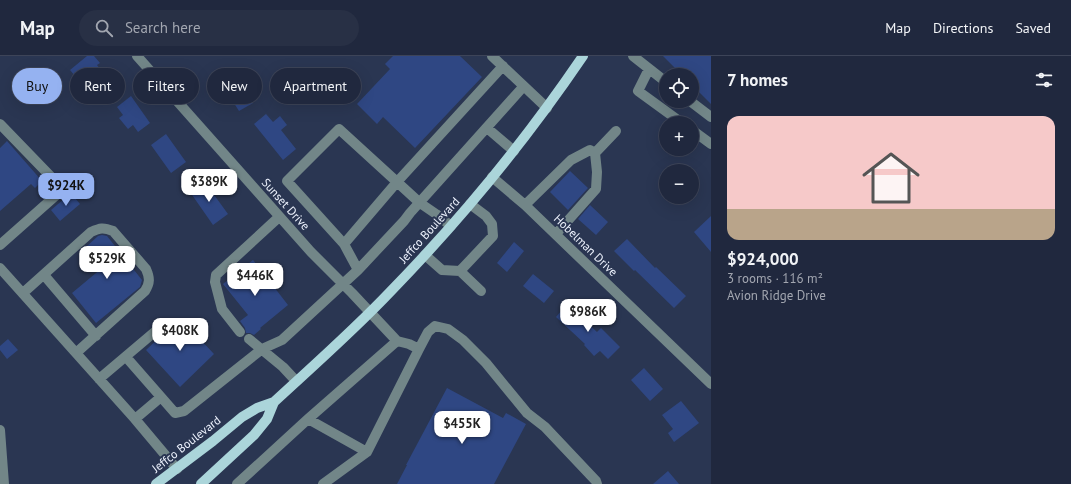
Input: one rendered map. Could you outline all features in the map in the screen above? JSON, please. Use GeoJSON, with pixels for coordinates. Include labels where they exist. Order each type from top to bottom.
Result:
{"type":"FeatureCollection","features":[{"type":"Feature","properties":{"kind":"main road","name":"Jeffco Boulevard"},"geometry":{"type":"LineString","coordinates":[[156,484],[242,417],[258,408],[274,402],[390,293],[451,226],[514,151],[547,108],[583,56]]}},
{"type":"Feature","properties":{"kind":"main road","name":"Jeffco Boulevard"},"geometry":{"type":"LineString","coordinates":[[201,484],[254,435],[267,419],[274,402]]}},
{"type":"Feature","properties":{"kind":"street","name":"Sunset Drive"},"geometry":{"type":"LineString","coordinates":[[137,56],[311,252],[397,341]]}},
{"type":"Feature","properties":{"kind":"street"},"geometry":{"type":"LineString","coordinates":[[492,56],[523,87],[547,108]]}},
{"type":"Feature","properties":{"kind":"street"},"geometry":{"type":"LineString","coordinates":[[638,58],[659,77]]}},
{"type":"Feature","properties":{"kind":"street"},"geometry":{"type":"LineString","coordinates":[[344,244],[397,182],[503,66]]}},
{"type":"Feature","properties":{"kind":"street"},"geometry":{"type":"LineString","coordinates":[[649,69],[638,91],[672,116]]}},
{"type":"Feature","properties":{"kind":"street"},"geometry":{"type":"LineString","coordinates":[[126,357],[175,413],[184,411],[262,349],[282,340],[358,270],[404,221],[523,87]]}},
{"type":"Feature","properties":{"kind":"street"},"geometry":{"type":"LineString","coordinates":[[699,108],[711,117]]}},
{"type":"Feature","properties":{"kind":"street"},"geometry":{"type":"LineString","coordinates":[[0,124],[62,190],[0,245]]}},
{"type":"Feature","properties":{"kind":"street"},"geometry":{"type":"LineString","coordinates":[[487,128],[514,151]]}},
{"type":"Feature","properties":{"kind":"street"},"geometry":{"type":"LineString","coordinates":[[358,270],[344,244],[287,181],[339,129],[420,203],[451,226]]}},
{"type":"Feature","properties":{"kind":"street"},"geometry":{"type":"LineString","coordinates":[[556,234],[596,189],[596,153],[616,131]]}},
{"type":"Feature","properties":{"kind":"street"},"geometry":{"type":"LineString","coordinates":[[699,135],[711,144]]}},
{"type":"Feature","properties":{"kind":"street"},"geometry":{"type":"LineString","coordinates":[[526,205],[571,160],[590,150],[596,153]]}},
{"type":"Feature","properties":{"kind":"street","name":"Hobelman Drive"},"geometry":{"type":"LineString","coordinates":[[492,177],[526,205],[711,384]]}},
{"type":"Feature","properties":{"kind":"street"},"geometry":{"type":"LineString","coordinates":[[425,255],[442,270],[460,270],[493,236],[492,224],[486,216],[470,204]]}},
{"type":"Feature","properties":{"kind":"street"},"geometry":{"type":"LineString","coordinates":[[240,332],[222,309],[215,282],[216,275],[279,216]]}},
{"type":"Feature","properties":{"kind":"street"},"geometry":{"type":"LineString","coordinates":[[23,293],[91,232],[100,228],[107,228],[113,232],[146,269],[149,276],[149,284],[145,292],[76,353]]}},
{"type":"Feature","properties":{"kind":"street"},"geometry":{"type":"LineString","coordinates":[[0,268],[177,468]]}},
{"type":"Feature","properties":{"kind":"street"},"geometry":{"type":"LineString","coordinates":[[460,270],[480,291]]}},
{"type":"Feature","properties":{"kind":"street"},"geometry":{"type":"LineString","coordinates":[[44,275],[96,336]]}},
{"type":"Feature","properties":{"kind":"street"},"geometry":{"type":"LineString","coordinates":[[99,379],[164,324]]}},
{"type":"Feature","properties":{"kind":"street"},"geometry":{"type":"LineString","coordinates":[[323,484],[367,452],[428,332],[435,326],[448,328],[463,340],[486,363],[526,413],[545,427],[596,481],[597,484]]}},
{"type":"Feature","properties":{"kind":"street"},"geometry":{"type":"LineString","coordinates":[[249,339],[283,367],[296,381]]}},
{"type":"Feature","properties":{"kind":"street"},"geometry":{"type":"LineString","coordinates":[[237,484],[397,341],[419,349]]}},
{"type":"Feature","properties":{"kind":"street"},"geometry":{"type":"LineString","coordinates":[[135,419],[161,397]]}},
{"type":"Feature","properties":{"kind":"street"},"geometry":{"type":"LineString","coordinates":[[308,419],[367,452]]}},
{"type":"Feature","properties":{"kind":"street"},"geometry":{"type":"LineString","coordinates":[[0,430],[4,484]]}},
{"type":"Feature","properties":{"kind":"building"},"geometry":{"type":"Polygon","coordinates":[[[87,56],[94,56],[100,63],[97,65],[99,68],[72,68],[87,56]]]}},
{"type":"Feature","properties":{"kind":"building"},"geometry":{"type":"Polygon","coordinates":[[[393,56],[460,56],[482,77],[415,148],[383,117],[377,124],[357,104],[361,104],[361,100],[390,69],[385,64],[393,56]]]}},
{"type":"Feature","properties":{"kind":"building"},"geometry":{"type":"Polygon","coordinates":[[[663,56],[711,56],[711,104],[699,92],[699,68],[675,68],[663,56]]]}},
{"type":"Feature","properties":{"kind":"building"},"geometry":{"type":"Polygon","coordinates":[[[131,96],[133,99],[133,104],[137,104],[150,123],[138,132],[133,125],[128,129],[119,118],[123,115],[117,107],[121,104],[125,104],[125,101],[131,96]]]}},
{"type":"Feature","properties":{"kind":"building"},"geometry":{"type":"Polygon","coordinates":[[[235,104],[251,104],[239,111],[235,104]]]}},
{"type":"Feature","properties":{"kind":"building"},"geometry":{"type":"Polygon","coordinates":[[[266,114],[273,122],[280,116],[287,125],[281,130],[296,149],[283,160],[254,124],[266,114]]]}},
{"type":"Feature","properties":{"kind":"building"},"geometry":{"type":"Polygon","coordinates":[[[166,134],[186,162],[171,173],[151,145],[166,134]]]}},
{"type":"Feature","properties":{"kind":"building"},"geometry":{"type":"Polygon","coordinates":[[[7,141],[42,181],[35,188],[31,184],[0,211],[0,148],[7,141]]]}},
{"type":"Feature","properties":{"kind":"building"},"geometry":{"type":"Polygon","coordinates":[[[570,171],[588,188],[568,210],[550,192],[570,171]]]}},
{"type":"Feature","properties":{"kind":"building"},"geometry":{"type":"Polygon","coordinates":[[[204,181],[228,214],[213,225],[190,192],[204,181]]]}},
{"type":"Feature","properties":{"kind":"building"},"geometry":{"type":"Polygon","coordinates":[[[71,193],[80,204],[60,221],[51,210],[71,193]]]}},
{"type":"Feature","properties":{"kind":"building"},"geometry":{"type":"Polygon","coordinates":[[[590,205],[608,222],[596,235],[578,219],[590,205]]]}},
{"type":"Feature","properties":{"kind":"building"},"geometry":{"type":"Polygon","coordinates":[[[711,216],[711,252],[694,232],[711,216]]]}},
{"type":"Feature","properties":{"kind":"building"},"geometry":{"type":"Polygon","coordinates":[[[98,236],[107,236],[142,280],[140,287],[96,323],[72,293],[102,268],[86,247],[98,236]]]}},
{"type":"Feature","properties":{"kind":"building"},"geometry":{"type":"Polygon","coordinates":[[[627,239],[655,268],[656,267],[686,296],[674,308],[614,251],[627,239]]]}},
{"type":"Feature","properties":{"kind":"building"},"geometry":{"type":"Polygon","coordinates":[[[514,242],[524,251],[507,272],[497,263],[514,242]]]}},
{"type":"Feature","properties":{"kind":"building"},"geometry":{"type":"Polygon","coordinates":[[[253,260],[288,305],[260,328],[261,329],[254,335],[246,333],[245,328],[240,321],[248,315],[223,284],[253,260]]]}},
{"type":"Feature","properties":{"kind":"building"},"geometry":{"type":"Polygon","coordinates":[[[533,274],[554,291],[544,303],[523,286],[533,274]]]}},
{"type":"Feature","properties":{"kind":"building"},"geometry":{"type":"Polygon","coordinates":[[[567,304],[597,332],[601,328],[620,347],[608,359],[600,351],[594,356],[584,345],[585,344],[556,317],[567,304]]]}},
{"type":"Feature","properties":{"kind":"building"},"geometry":{"type":"Polygon","coordinates":[[[180,318],[214,354],[180,387],[146,350],[180,318]]]}},
{"type":"Feature","properties":{"kind":"building"},"geometry":{"type":"Polygon","coordinates":[[[8,339],[18,350],[7,359],[0,350],[0,346],[8,339]]]}},
{"type":"Feature","properties":{"kind":"building"},"geometry":{"type":"Polygon","coordinates":[[[644,368],[663,389],[650,401],[631,380],[644,368]]]}},
{"type":"Feature","properties":{"kind":"building"},"geometry":{"type":"Polygon","coordinates":[[[447,388],[503,418],[506,413],[526,424],[494,484],[397,484],[406,465],[447,388]]]}},
{"type":"Feature","properties":{"kind":"building"},"geometry":{"type":"Polygon","coordinates":[[[681,401],[699,423],[674,442],[668,433],[673,429],[662,415],[681,401]]]}},
{"type":"Feature","properties":{"kind":"building"},"geometry":{"type":"Polygon","coordinates":[[[668,471],[679,484],[653,484],[668,471]]]}}]}
